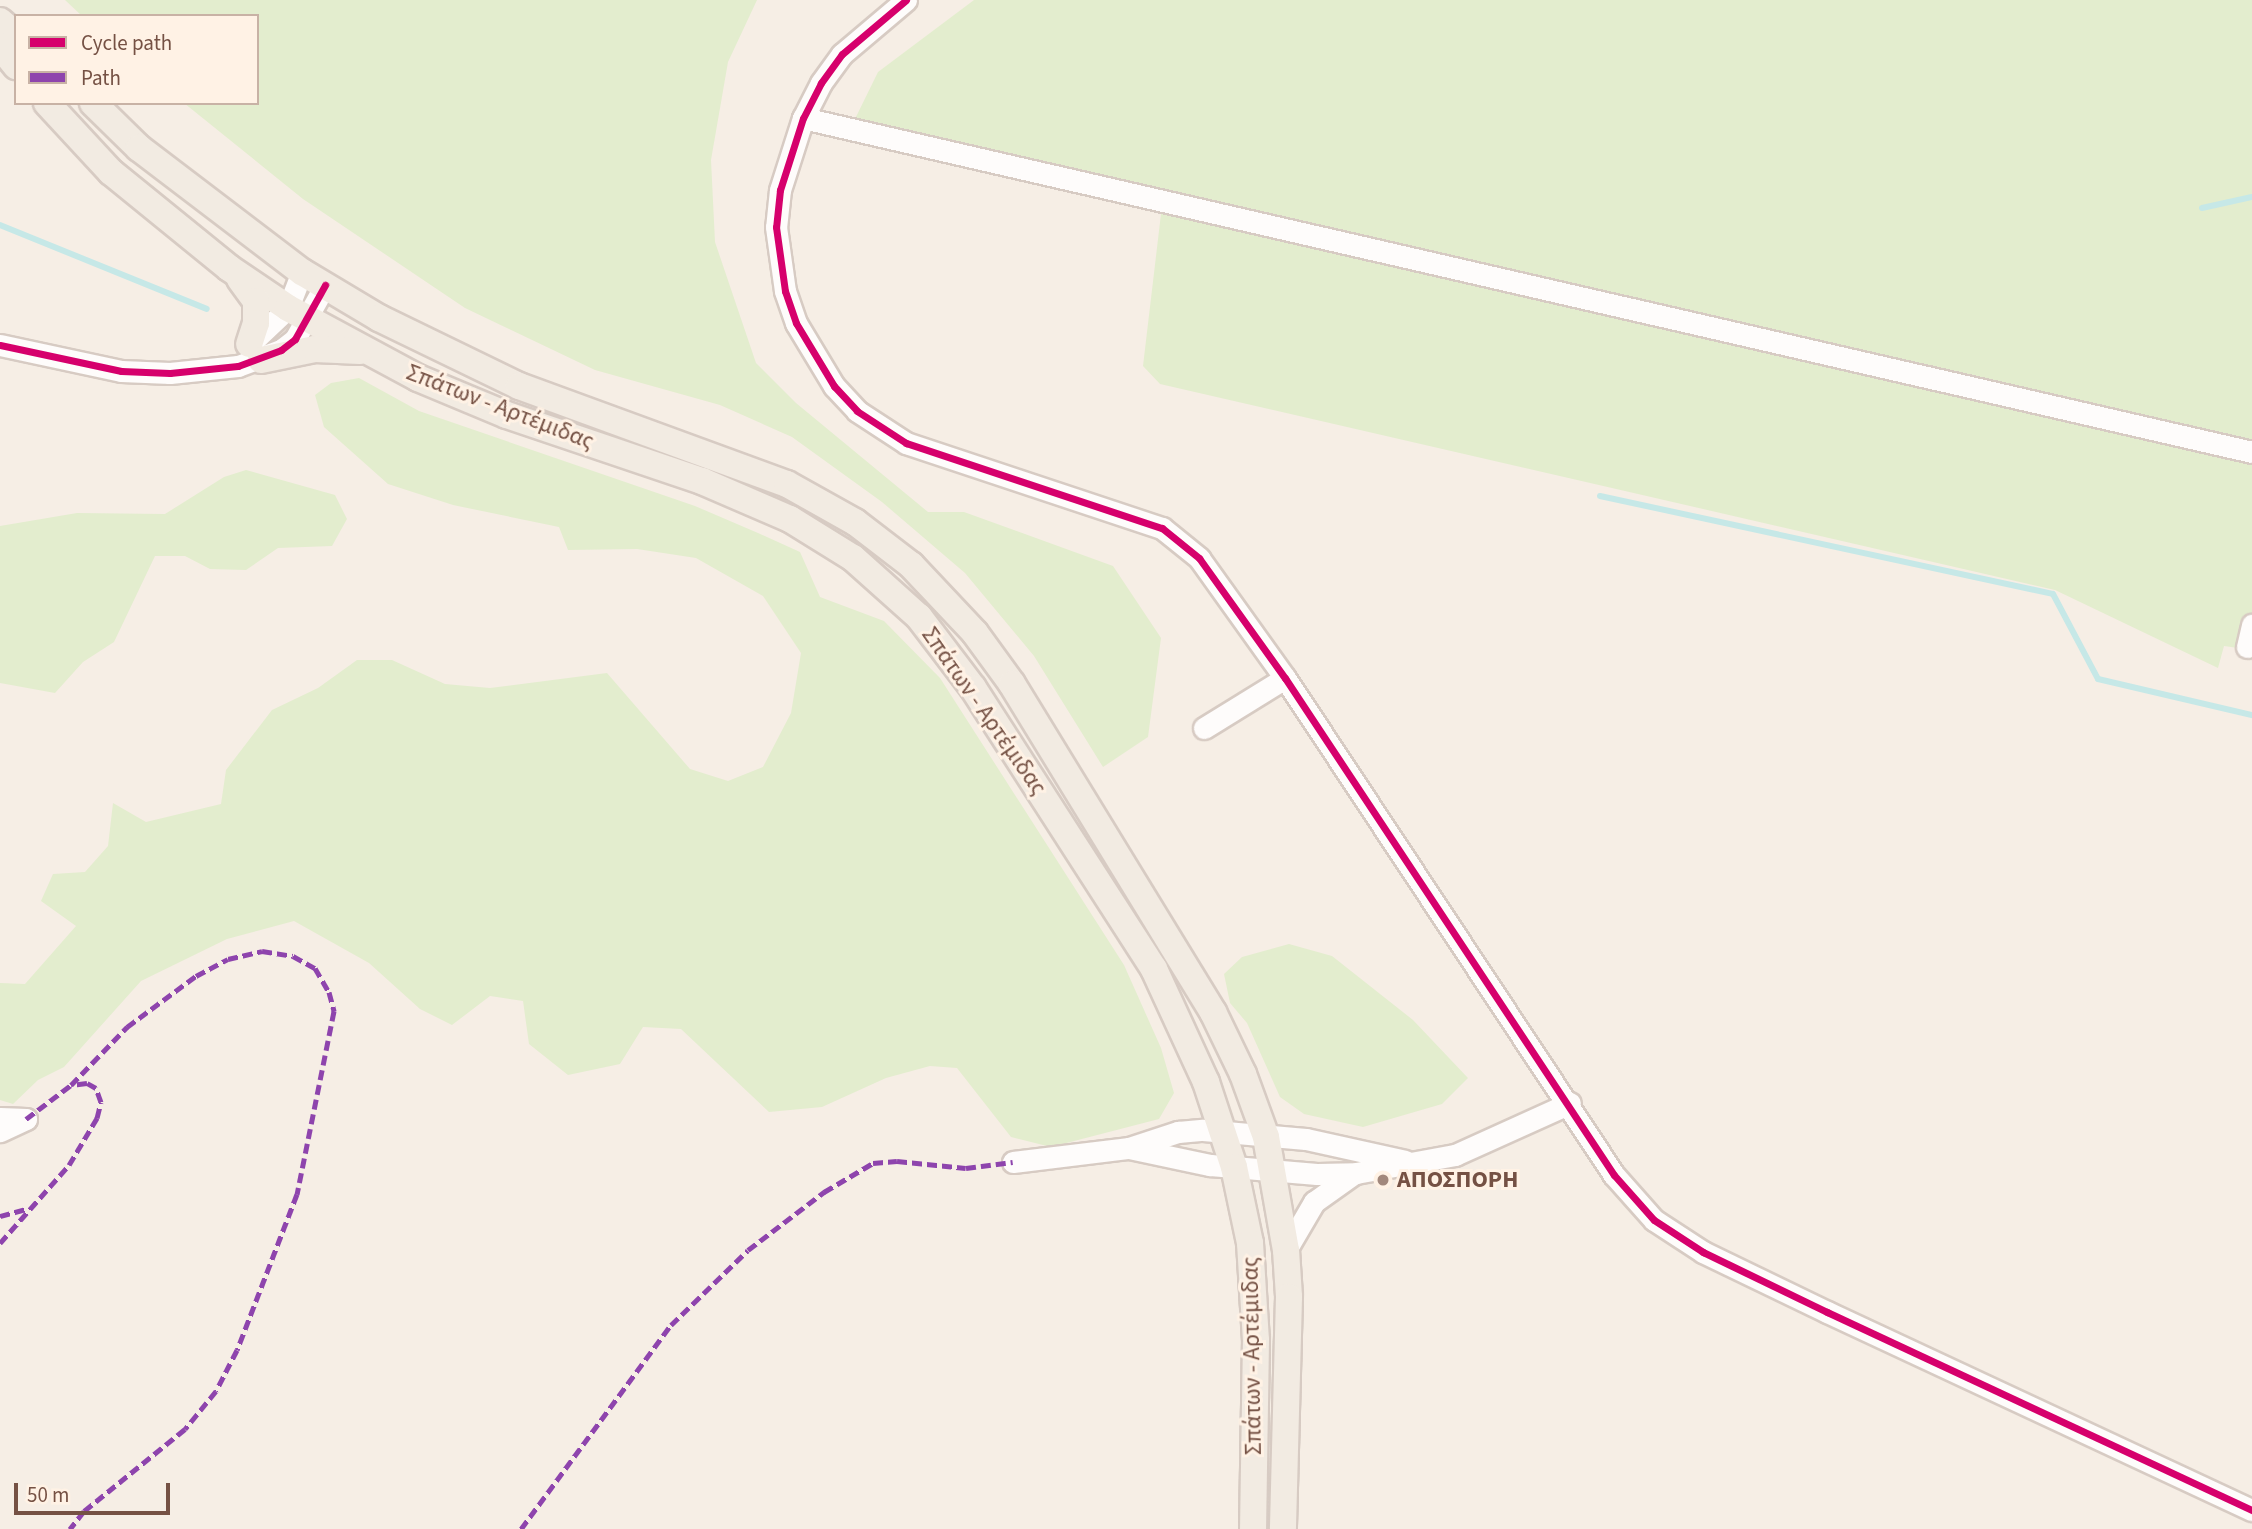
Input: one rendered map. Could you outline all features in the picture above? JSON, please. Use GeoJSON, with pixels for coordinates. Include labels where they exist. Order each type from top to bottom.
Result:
{"type":"FeatureCollection","features":[{"type":"Feature","properties":{"kind":"main road"},"geometry":{"type":"LineString","coordinates":[[0,21],[14,33]]}},
{"type":"Feature","properties":{"kind":"main road"},"geometry":{"type":"LineString","coordinates":[[0,46],[14,64]]}},
{"type":"Feature","properties":{"kind":"main road","name":"Σπάτων - Αρτέμιδας"},"geometry":{"type":"LineString","coordinates":[[49,105],[111,172],[229,268],[299,313],[370,352],[507,415],[702,481],[790,519],[853,558],[919,617],[973,688],[1154,969],[1180,1020],[1224,1132],[1250,1243],[1256,1339],[1253,1529]]}},
{"type":"Feature","properties":{"kind":"main road","name":"Σπάτων - Αρτέμιδας"},"geometry":{"type":"LineString","coordinates":[[95,105],[139,148],[314,279],[519,386],[787,484],[855,522],[911,565],[975,633],[1012,684],[1213,1012],[1243,1074],[1266,1137],[1286,1250],[1283,1529]]}},
{"type":"Feature","properties":{"kind":"main road"},"geometry":{"type":"LineString","coordinates":[[229,268],[256,301],[255,352],[315,349],[370,352]]}},
{"type":"Feature","properties":{"kind":"street"},"geometry":{"type":"LineString","coordinates":[[906,0],[842,54],[803,118],[780,190],[778,260],[796,323],[834,386],[881,429],[930,453],[1162,528],[1212,574],[1285,678],[1634,1200],[1674,1235],[2252,1510]]}},
{"type":"Feature","properties":{"kind":"street"},"geometry":{"type":"LineString","coordinates":[[803,118],[2252,452]]}},
{"type":"Feature","properties":{"kind":"street"},"geometry":{"type":"LineString","coordinates":[[0,345],[121,371],[170,373],[209,368],[295,339],[299,313],[314,279]]}},
{"type":"Feature","properties":{"kind":"street"},"geometry":{"type":"LineString","coordinates":[[2247,647],[2252,625]]}},
{"type":"Feature","properties":{"kind":"street"},"geometry":{"type":"LineString","coordinates":[[1204,728],[1285,678]]}},
{"type":"Feature","properties":{"kind":"street"},"geometry":{"type":"LineString","coordinates":[[1129,1148],[1234,1167],[1356,1173],[1408,1162],[1430,1161],[1481,1146],[1570,1103]]}},
{"type":"Feature","properties":{"kind":"street"},"geometry":{"type":"LineString","coordinates":[[0,1118],[26,1119],[0,1131]]}},
{"type":"Feature","properties":{"kind":"street"},"geometry":{"type":"LineString","coordinates":[[1013,1162],[1129,1148],[1178,1132],[1224,1132],[1340,1145],[1408,1162]]}},
{"type":"Feature","properties":{"kind":"street"},"geometry":{"type":"LineString","coordinates":[[1286,1250],[1314,1202],[1356,1173]]}},
{"type":"Feature","properties":{"kind":"green space"},"geometry":{"type":"Polygon","coordinates":[[[65,0],[757,0],[728,62],[711,160],[715,242],[756,363],[796,403],[928,512],[964,512],[1113,566],[1161,638],[1148,737],[1103,767],[1034,656],[965,573],[882,502],[792,437],[720,405],[595,370],[465,308],[303,199],[186,105],[259,105],[259,14],[80,14],[65,0]]]}},
{"type":"Feature","properties":{"kind":"green space"},"geometry":{"type":"Polygon","coordinates":[[[974,0],[2252,0],[2252,650],[2224,646],[2218,668],[2055,590],[1160,384],[1143,366],[1163,197],[853,123],[878,72],[974,0]]]}},
{"type":"Feature","properties":{"kind":"green space"},"geometry":{"type":"Polygon","coordinates":[[[359,378],[419,411],[695,506],[800,552],[820,597],[884,621],[940,678],[1124,965],[1161,1048],[1174,1093],[1159,1119],[1051,1147],[1011,1137],[957,1068],[930,1066],[886,1078],[822,1107],[769,1112],[681,1029],[643,1027],[620,1064],[568,1075],[529,1044],[523,1001],[490,996],[452,1025],[420,1009],[369,963],[294,921],[227,939],[141,981],[64,1067],[38,1080],[13,1104],[0,1100],[0,983],[25,984],[76,926],[41,901],[53,874],[85,872],[108,846],[113,803],[146,822],[221,804],[226,770],[272,710],[318,688],[357,660],[392,660],[445,684],[490,688],[607,673],[690,769],[728,781],[763,767],[791,713],[801,653],[763,596],[696,558],[637,549],[568,550],[559,527],[453,505],[388,484],[324,427],[315,395],[331,383],[359,378]]]}},
{"type":"Feature","properties":{"kind":"green space"},"geometry":{"type":"Polygon","coordinates":[[[246,470],[335,495],[347,519],[332,546],[278,548],[246,570],[210,569],[185,556],[155,556],[114,642],[83,662],[55,693],[0,683],[0,526],[77,513],[165,514],[224,477],[246,470]]]}},
{"type":"Feature","properties":{"kind":"green space"},"geometry":{"type":"Polygon","coordinates":[[[1289,944],[1332,956],[1413,1020],[1468,1078],[1442,1104],[1363,1127],[1304,1114],[1280,1097],[1247,1023],[1230,1003],[1224,974],[1242,957],[1289,944]]]}},
{"type":"Feature","properties":{"kind":"waterway"},"geometry":{"type":"LineString","coordinates":[[2202,208],[2252,197]]}},
{"type":"Feature","properties":{"kind":"waterway"},"geometry":{"type":"LineString","coordinates":[[0,225],[207,309]]}},
{"type":"Feature","properties":{"kind":"waterway"},"geometry":{"type":"LineString","coordinates":[[1600,496],[2053,594],[2098,679],[2252,715]]}},
{"type":"Feature","properties":{"kind":"marked path"},"geometry":{"type":"LineString","coordinates":[[26,1119],[71,1085],[127,1027],[196,976],[228,959],[262,951],[293,956],[315,968],[329,992],[334,1011],[297,1194],[237,1350],[216,1391],[185,1429],[84,1511],[70,1529]]}},
{"type":"Feature","properties":{"kind":"marked path"},"geometry":{"type":"LineString","coordinates":[[0,1243],[69,1165],[97,1118],[101,1102],[96,1088],[87,1083],[71,1085]]}},
{"type":"Feature","properties":{"kind":"marked path"},"geometry":{"type":"LineString","coordinates":[[521,1529],[671,1325],[748,1250],[824,1192],[873,1163],[897,1161],[966,1168],[1013,1162]]}},
{"type":"Feature","properties":{"kind":"marked path"},"geometry":{"type":"LineString","coordinates":[[0,1216],[27,1209]]}},
{"type":"Feature","properties":{"kind":"cycle path"},"geometry":{"type":"LineString","coordinates":[[906,0],[842,54],[821,83],[803,118],[780,190],[776,227],[785,291],[796,323],[834,386],[857,411],[906,443],[1162,528],[1199,558],[1285,678],[1614,1175],[1654,1220],[1703,1252],[2252,1510]]}},
{"type":"Feature","properties":{"kind":"cycle path"},"geometry":{"type":"LineString","coordinates":[[0,345],[121,371],[170,373],[238,366],[281,350],[295,339],[325,285]]}},
{"type":"Feature","properties":{"kind":"place","name":"ΑΠΟΣΠΟΡΗ"},"geometry":{"type":"Point","coordinates":[1383,1180]}}]}
